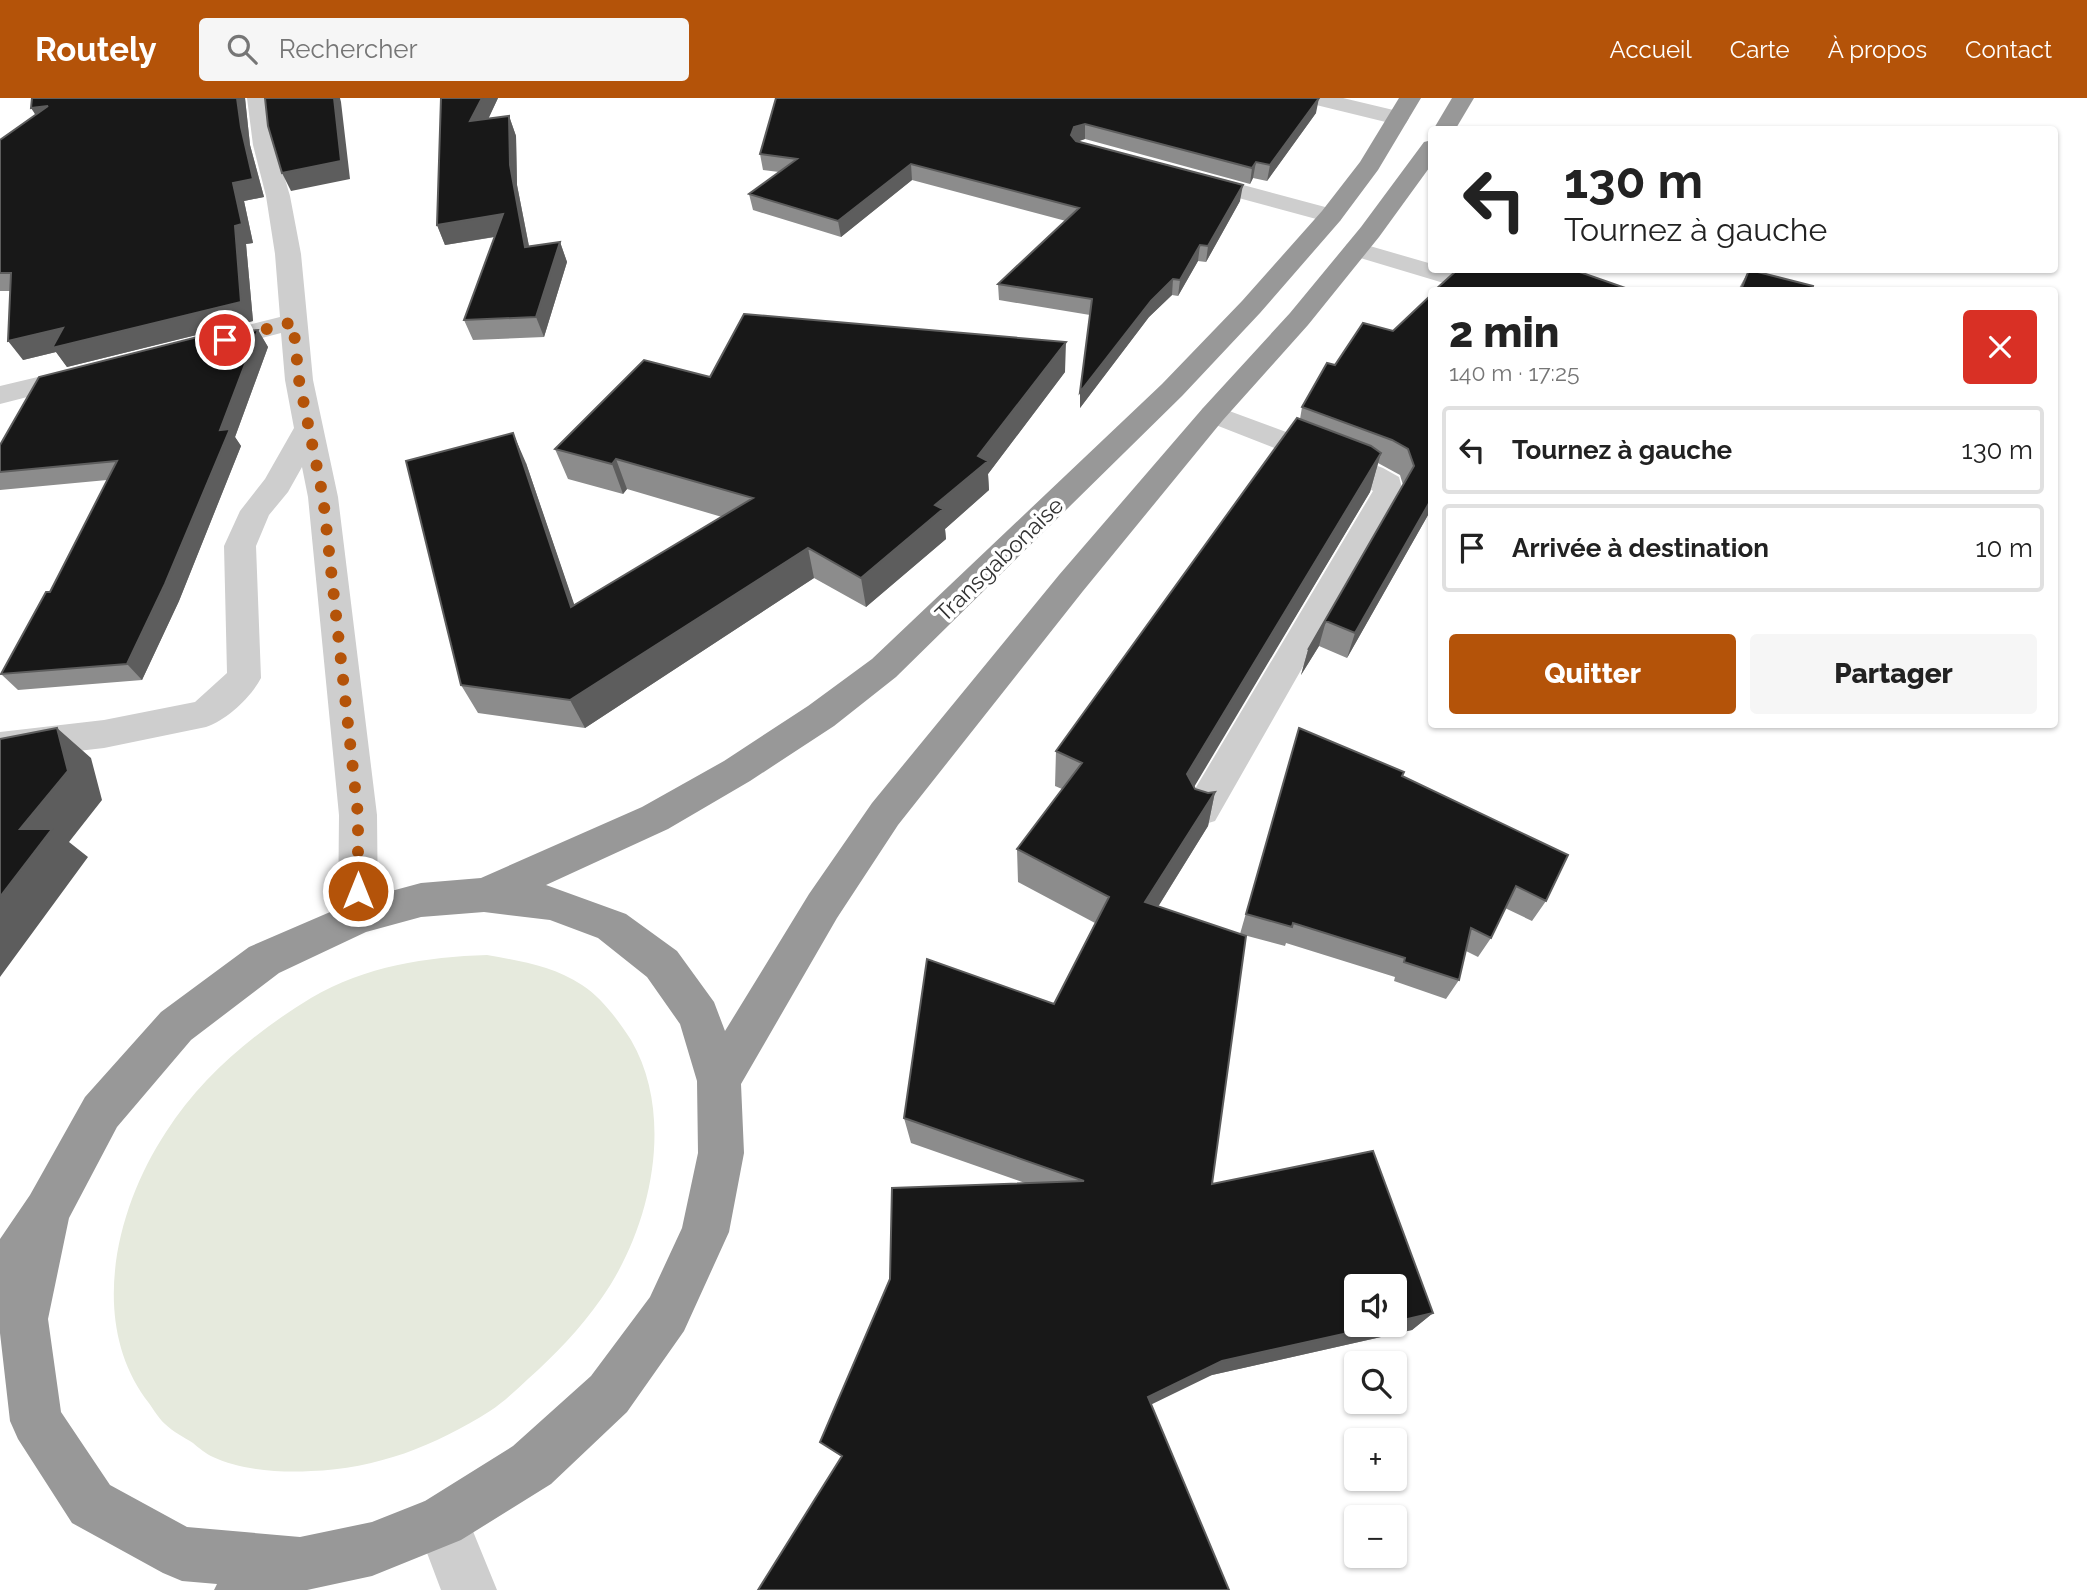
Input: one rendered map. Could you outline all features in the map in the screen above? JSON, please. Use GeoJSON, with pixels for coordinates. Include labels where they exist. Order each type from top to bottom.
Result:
{"type":"FeatureCollection","features":[{"type":"Feature","properties":{"kind":"highway"},"geometry":{"type":"LineString","coordinates":[[1446,126],[1463,98]]}},
{"type":"Feature","properties":{"kind":"highway","name":"Transgabonaise"},"geometry":{"type":"LineString","coordinates":[[484,895],[655,818],[737,771],[821,716],[884,668],[939,618],[1172,390],[1331,216],[1370,165],[1404,108]]}},
{"type":"Feature","properties":{"kind":"highway"},"geometry":{"type":"LineString","coordinates":[[719,1081],[823,906],[885,814],[1071,583],[1213,414],[1299,319],[1356,249],[1428,152]]}},
{"type":"Feature","properties":{"kind":"highway"},"geometry":{"type":"LineString","coordinates":[[0,1280],[47,1212],[101,1112],[176,1026],[264,960],[358,916],[421,900],[484,895],[552,903],[612,926],[662,964],[699,1016],[719,1081],[721,1153],[705,1233],[667,1314],[609,1394],[532,1465],[443,1521],[372,1549],[300,1564],[242,1590]]}},
{"type":"Feature","properties":{"kind":"highway"},"geometry":{"type":"LineString","coordinates":[[47,1212],[23,1320],[36,1421],[91,1504],[183,1554],[300,1564]]}},
{"type":"Feature","properties":{"kind":"street"},"geometry":{"type":"LineString","coordinates":[[258,98],[264,145],[278,196],[288,254],[299,380],[323,497],[358,815],[358,916]]}},
{"type":"Feature","properties":{"kind":"street"},"geometry":{"type":"LineString","coordinates":[[1316,98],[1404,108]]}},
{"type":"Feature","properties":{"kind":"street"},"geometry":{"type":"LineString","coordinates":[[1163,170],[1331,216]]}},
{"type":"Feature","properties":{"kind":"street"},"geometry":{"type":"LineString","coordinates":[[1356,249],[1428,271]]}},
{"type":"Feature","properties":{"kind":"street"},"geometry":{"type":"LineString","coordinates":[[1436,273],[1483,287]]}},
{"type":"Feature","properties":{"kind":"street"},"geometry":{"type":"LineString","coordinates":[[187,349],[293,322]]}},
{"type":"Feature","properties":{"kind":"street"},"geometry":{"type":"LineString","coordinates":[[0,395],[108,369]]}},
{"type":"Feature","properties":{"kind":"street"},"geometry":{"type":"LineString","coordinates":[[1202,810],[1388,491],[1388,484],[1213,414]]}},
{"type":"Feature","properties":{"kind":"street"},"geometry":{"type":"LineString","coordinates":[[0,746],[104,734],[206,713],[244,678],[240,546],[256,512],[277,485],[309,428]]}},
{"type":"Feature","properties":{"kind":"street"},"geometry":{"type":"LineString","coordinates":[[443,1521],[469,1590]]}},
{"type":"Feature","properties":{"kind":"shaded area"},"geometry":{"type":"Polygon","coordinates":[[[487,955],[548,969],[589,990],[626,1032],[645,1070],[652,1103],[652,1172],[633,1240],[618,1271],[601,1299],[576,1331],[514,1392],[469,1424],[426,1445],[359,1466],[311,1471],[248,1468],[210,1456],[171,1430],[159,1418],[128,1367],[118,1334],[114,1299],[116,1264],[123,1229],[148,1162],[180,1112],[213,1074],[270,1025],[311,998],[353,978],[397,965],[487,955]]]}},
{"type":"Feature","properties":{"kind":"building"},"geometry":{"type":"Polygon","coordinates":[[[32,98],[237,98],[253,179],[233,183],[242,224],[235,226],[241,302],[52,348],[63,328],[8,341],[11,273],[0,273],[0,140],[48,106],[31,108],[32,98]]]}},
{"type":"Feature","properties":{"kind":"building"},"geometry":{"type":"Polygon","coordinates":[[[265,98],[334,98],[341,161],[282,173],[268,126],[265,98]]]}},
{"type":"Feature","properties":{"kind":"building"},"geometry":{"type":"Polygon","coordinates":[[[441,98],[482,98],[470,121],[509,116],[510,165],[525,247],[560,242],[536,317],[464,320],[503,214],[437,225],[441,98]]]}},
{"type":"Feature","properties":{"kind":"building"},"geometry":{"type":"Polygon","coordinates":[[[776,98],[1319,98],[1270,165],[1256,162],[1252,168],[1085,124],[1074,127],[1071,135],[1076,141],[1243,185],[1208,246],[1200,245],[1180,280],[1173,279],[1151,301],[1080,392],[1092,299],[998,284],[1079,208],[911,164],[838,221],[749,194],[797,159],[760,154],[776,98]]]}},
{"type":"Feature","properties":{"kind":"building"},"geometry":{"type":"Polygon","coordinates":[[[1454,273],[1583,273],[1622,287],[1438,287],[1454,273]]]}},
{"type":"Feature","properties":{"kind":"building"},"geometry":{"type":"Polygon","coordinates":[[[1748,273],[1761,273],[1813,286],[1813,287],[1742,287],[1748,273]]]}},
{"type":"Feature","properties":{"kind":"building"},"geometry":{"type":"Polygon","coordinates":[[[1428,298],[1428,505],[1355,633],[1326,621],[1308,650],[1414,466],[1408,449],[1392,440],[1302,407],[1327,363],[1335,365],[1363,323],[1393,331],[1428,298]]]}},
{"type":"Feature","properties":{"kind":"building"},"geometry":{"type":"Polygon","coordinates":[[[744,314],[1066,342],[978,456],[988,461],[935,505],[943,509],[861,578],[808,548],[570,700],[461,685],[406,461],[513,433],[571,607],[753,498],[616,459],[612,464],[555,449],[644,360],[710,377],[744,314]]]}},
{"type":"Feature","properties":{"kind":"building"},"geometry":{"type":"Polygon","coordinates":[[[245,325],[245,331],[258,330],[220,430],[230,429],[165,584],[127,664],[1,674],[46,592],[50,592],[117,461],[0,472],[0,445],[39,377],[245,325]]]}},
{"type":"Feature","properties":{"kind":"building"},"geometry":{"type":"Polygon","coordinates":[[[1297,418],[1371,446],[1381,453],[1187,774],[1195,789],[1215,792],[1145,902],[1246,936],[1212,1184],[1373,1151],[1433,1313],[1407,1319],[1407,1274],[1344,1274],[1344,1334],[1222,1361],[1148,1397],[1229,1590],[758,1590],[842,1456],[820,1442],[890,1279],[892,1188],[1084,1181],[904,1118],[927,959],[1054,1004],[1109,897],[1017,849],[1082,763],[1056,751],[1297,418]]]}},
{"type":"Feature","properties":{"kind":"building"},"geometry":{"type":"Polygon","coordinates":[[[57,728],[68,771],[20,829],[52,829],[0,897],[0,739],[57,728]]]}},
{"type":"Feature","properties":{"kind":"building"},"geometry":{"type":"Polygon","coordinates":[[[1299,728],[1404,772],[1402,776],[1568,855],[1546,901],[1516,886],[1491,938],[1471,928],[1459,980],[1404,962],[1405,958],[1293,923],[1292,927],[1246,914],[1299,728]]]}},
{"type":"Feature","properties":{"kind":"route"},"geometry":{"type":"LineString","coordinates":[[225,340],[293,322],[299,380],[323,497],[358,815],[358,891]]}}]}
